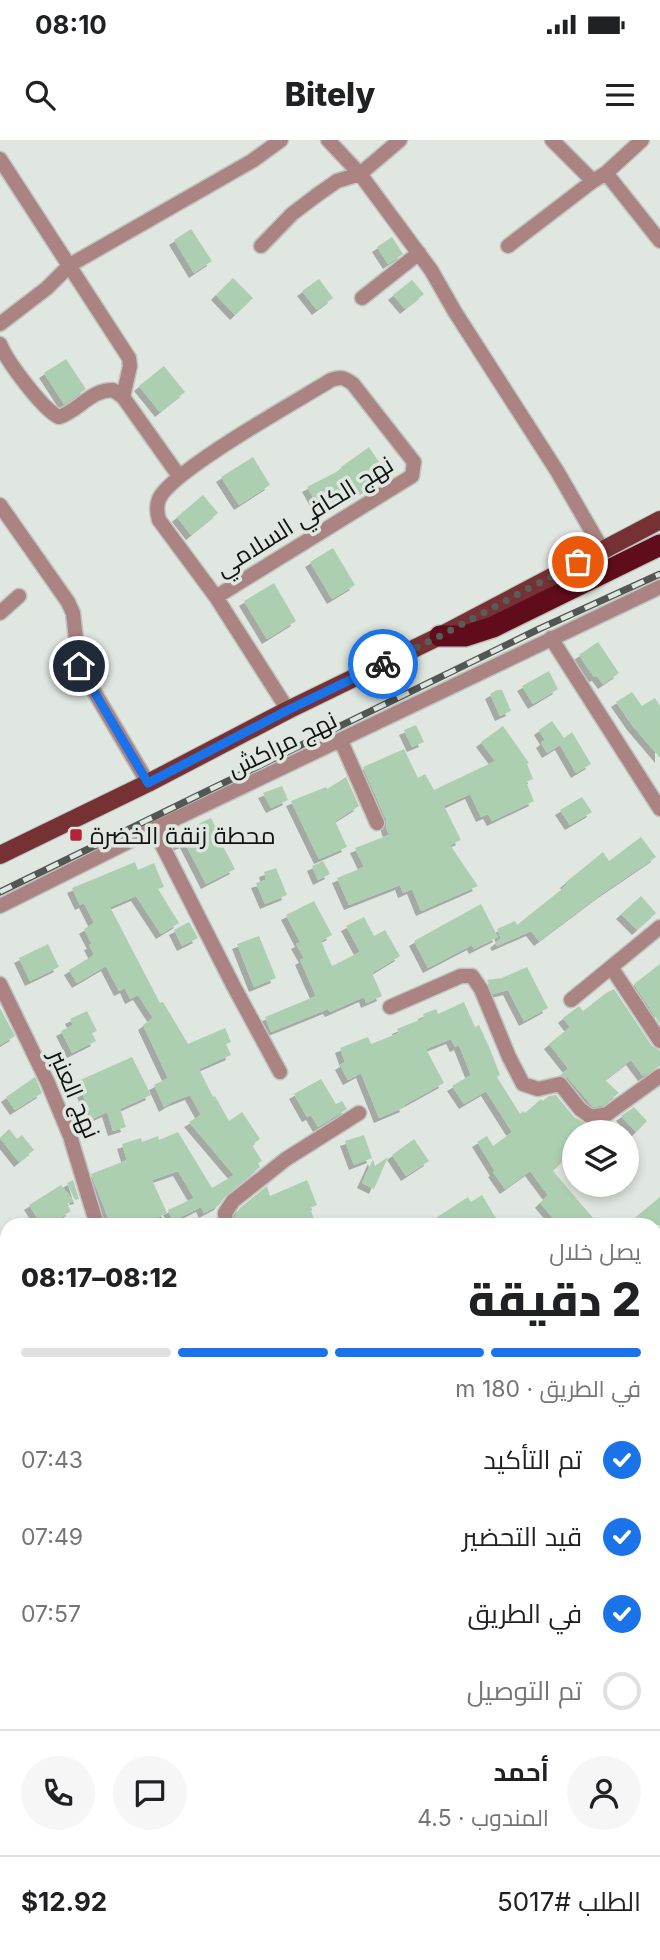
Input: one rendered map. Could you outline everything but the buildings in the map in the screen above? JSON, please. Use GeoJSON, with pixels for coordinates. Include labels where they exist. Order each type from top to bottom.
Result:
{"type":"FeatureCollection","features":[{"type":"Feature","properties":{"kind":"highway"},"geometry":{"type":"LineString","coordinates":[[440,636],[464,636],[493,627],[660,545]]}},
{"type":"Feature","properties":{"kind":"main road"},"geometry":{"type":"LineString","coordinates":[[0,855],[440,636],[660,520]]}},
{"type":"Feature","properties":{"kind":"street"},"geometry":{"type":"LineString","coordinates":[[0,324],[47,288],[70,265],[252,161],[281,140]]}},
{"type":"Feature","properties":{"kind":"street"},"geometry":{"type":"LineString","coordinates":[[328,140],[360,174],[419,253],[557,471],[602,549]]}},
{"type":"Feature","properties":{"kind":"street"},"geometry":{"type":"LineString","coordinates":[[261,246],[317,195],[337,181],[360,174],[400,140]]}},
{"type":"Feature","properties":{"kind":"street"},"geometry":{"type":"LineString","coordinates":[[552,140],[593,181]]}},
{"type":"Feature","properties":{"kind":"street"},"geometry":{"type":"LineString","coordinates":[[508,246],[606,173],[642,140]]}},
{"type":"Feature","properties":{"kind":"street"},"geometry":{"type":"LineString","coordinates":[[0,159],[129,359],[123,397]]}},
{"type":"Feature","properties":{"kind":"street"},"geometry":{"type":"LineString","coordinates":[[606,173],[660,241]]}},
{"type":"Feature","properties":{"kind":"street"},"geometry":{"type":"LineString","coordinates":[[362,298],[419,253]]}},
{"type":"Feature","properties":{"kind":"street"},"geometry":{"type":"LineString","coordinates":[[0,344],[33,393],[51,413],[59,417],[68,414],[95,393],[113,390],[123,397],[179,476]]}},
{"type":"Feature","properties":{"kind":"street","name":"نهج الكافي السلامي"},"geometry":{"type":"LineString","coordinates":[[216,597],[412,476],[414,462],[353,384],[338,377],[179,476],[158,499],[159,520],[216,597],[288,710]]}},
{"type":"Feature","properties":{"kind":"street"},"geometry":{"type":"LineString","coordinates":[[0,505],[68,602],[73,613],[79,666],[148,783]]}},
{"type":"Feature","properties":{"kind":"street","name":"نهج مراكش"},"geometry":{"type":"LineString","coordinates":[[0,906],[154,829],[660,587]]}},
{"type":"Feature","properties":{"kind":"street"},"geometry":{"type":"LineString","coordinates":[[0,613],[19,596]]}},
{"type":"Feature","properties":{"kind":"street"},"geometry":{"type":"LineString","coordinates":[[551,638],[660,809]]}},
{"type":"Feature","properties":{"kind":"street"},"geometry":{"type":"LineString","coordinates":[[341,741],[377,823]]}},
{"type":"Feature","properties":{"kind":"street"},"geometry":{"type":"LineString","coordinates":[[154,829],[233,985],[281,1072]]}},
{"type":"Feature","properties":{"kind":"street"},"geometry":{"type":"LineString","coordinates":[[571,1000],[660,927]]}},
{"type":"Feature","properties":{"kind":"street"},"geometry":{"type":"LineString","coordinates":[[611,967],[660,1041]]}},
{"type":"Feature","properties":{"kind":"street"},"geometry":{"type":"LineString","coordinates":[[390,1007],[461,976],[472,976],[481,989],[523,1084],[538,1088],[561,1084],[580,1109],[591,1118],[607,1114],[660,1076]]}},
{"type":"Feature","properties":{"kind":"street","name":"نهج العنبر"},"geometry":{"type":"LineString","coordinates":[[0,984],[48,1083],[70,1136],[95,1218]]}},
{"type":"Feature","properties":{"kind":"street"},"geometry":{"type":"LineString","coordinates":[[225,1218],[225,1213],[233,1201],[297,1152],[359,1113]]}},
{"type":"Feature","properties":{"kind":"railway"},"geometry":{"type":"LineString","coordinates":[[0,892],[539,629],[660,574]]}},
{"type":"Feature","properties":{"kind":"way so far"},"geometry":{"type":"LineString","coordinates":[[383,664],[578,562]]}},
{"type":"Feature","properties":{"kind":"place","name":"محطة زنقة الخضرة"},"geometry":{"type":"Point","coordinates":[76,835]}},
{"type":"Feature","properties":{"kind":"route"},"geometry":{"type":"LineString","coordinates":[[79,666],[148,783],[383,664]]}}]}
